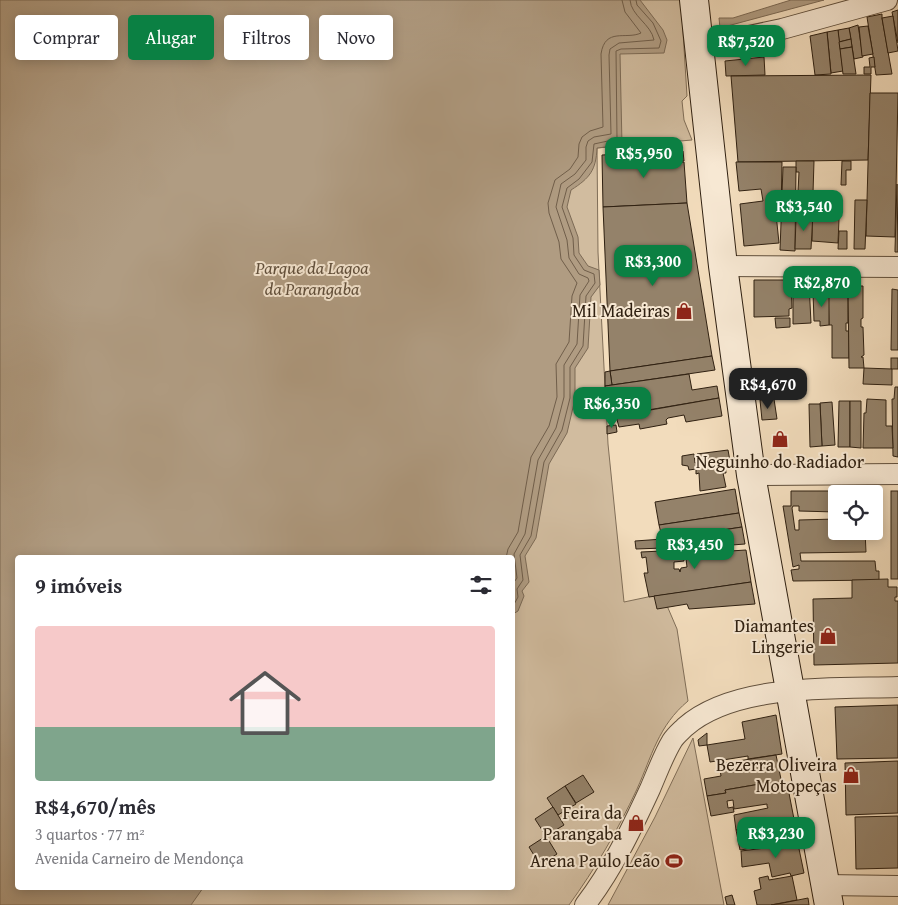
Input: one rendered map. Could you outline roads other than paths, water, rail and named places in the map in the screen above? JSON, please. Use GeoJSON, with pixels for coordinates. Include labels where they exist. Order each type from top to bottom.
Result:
{"type":"FeatureCollection","features":[{"type":"Feature","properties":{"kind":"main road"},"geometry":{"type":"LineString","coordinates":[[694,0],[723,266],[751,474],[827,895]]}},
{"type":"Feature","properties":{"kind":"street"},"geometry":{"type":"LineString","coordinates":[[698,47],[782,29],[887,0]]}},
{"type":"Feature","properties":{"kind":"street"},"geometry":{"type":"LineString","coordinates":[[723,266],[898,266]]}},
{"type":"Feature","properties":{"kind":"street"},"geometry":{"type":"LineString","coordinates":[[751,474],[898,474]]}},
{"type":"Feature","properties":{"kind":"street"},"geometry":{"type":"LineString","coordinates":[[585,905],[601,884],[629,834],[673,739],[691,722],[707,712],[728,703],[790,690],[898,688]]}},
{"type":"Feature","properties":{"kind":"street"},"geometry":{"type":"LineString","coordinates":[[827,895],[898,886]]}},
{"type":"Feature","properties":{"kind":"water","name":"Parque da Lagoa da Parangaba"},"geometry":{"type":"Polygon","coordinates":[[[0,0],[640,0],[663,30],[667,40],[664,53],[620,54],[622,145],[597,148],[591,173],[571,190],[567,207],[578,237],[579,253],[588,266],[599,270],[600,285],[591,297],[588,348],[575,368],[575,399],[567,433],[549,464],[536,538],[525,556],[529,582],[522,591],[524,596],[518,611],[515,613],[515,555],[15,555],[15,890],[202,890],[191,905],[0,905],[0,0]]]}},
{"type":"Feature","properties":{"kind":"water"},"geometry":{"type":"Polygon","coordinates":[[[791,0],[824,0],[720,28],[719,18],[733,18],[791,0]]]}},
{"type":"Feature","properties":{"kind":"place","name":"Mil Madeiras"},"geometry":{"type":"Point","coordinates":[684,311]}},
{"type":"Feature","properties":{"kind":"place","name":"Neguinho do Radiador"},"geometry":{"type":"Point","coordinates":[780,439]}},
{"type":"Feature","properties":{"kind":"place","name":"Diamantes Lingerie"},"geometry":{"type":"Point","coordinates":[828,636]}},
{"type":"Feature","properties":{"kind":"place","name":"Bezerra Oliveira Motopeças"},"geometry":{"type":"Point","coordinates":[851,775]}},
{"type":"Feature","properties":{"kind":"place","name":"Feira da Parangaba"},"geometry":{"type":"Point","coordinates":[636,823]}},
{"type":"Feature","properties":{"kind":"place","name":"Arena Paulo Leão"},"geometry":{"type":"Point","coordinates":[674,861]}}]}
